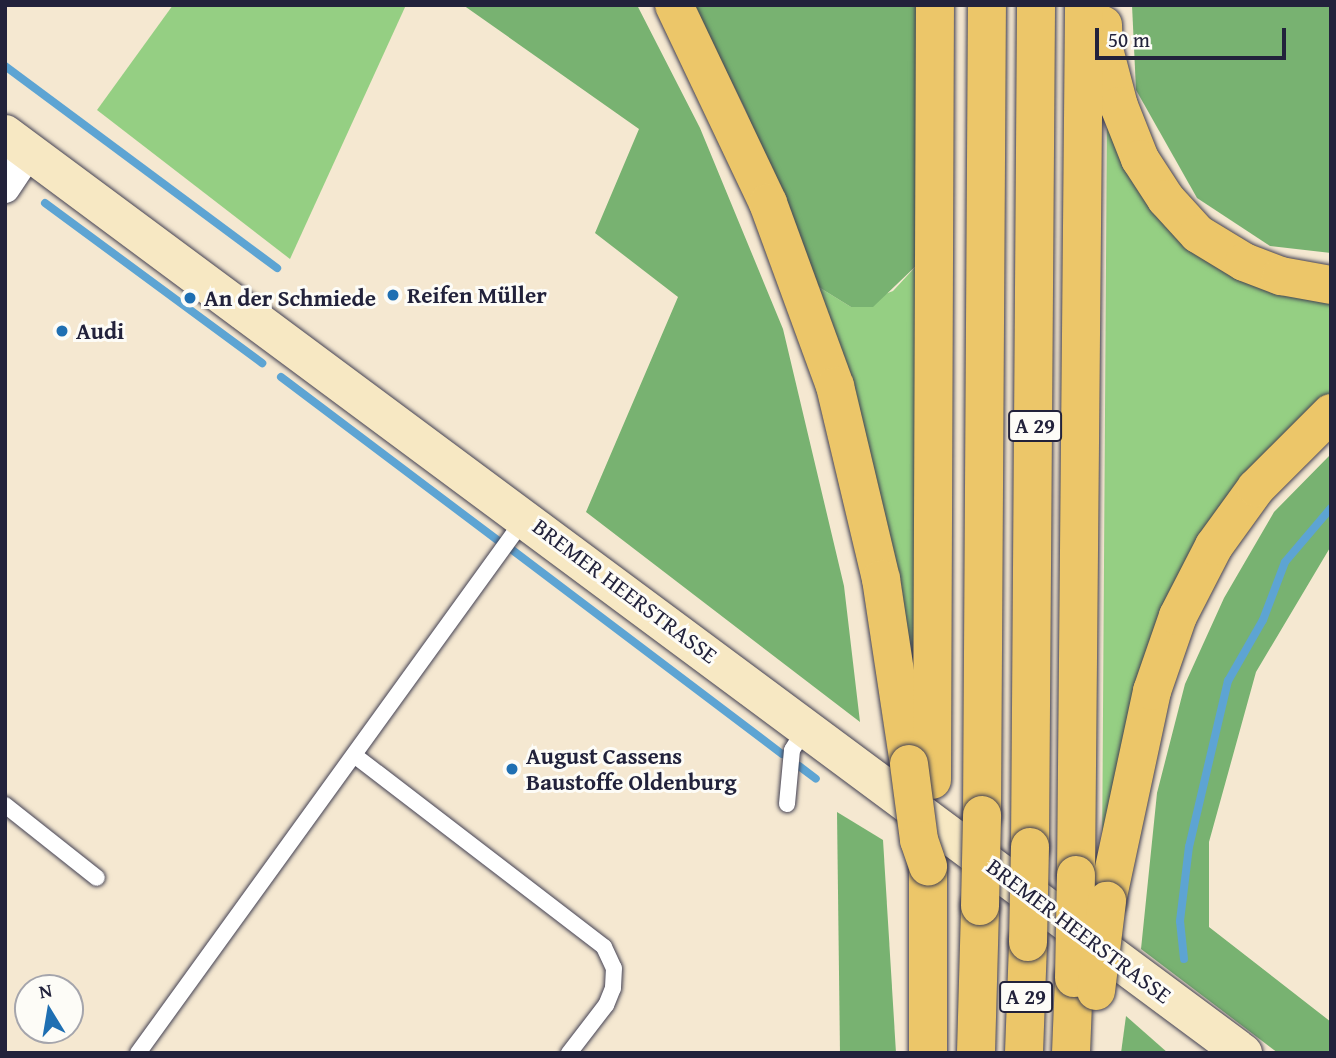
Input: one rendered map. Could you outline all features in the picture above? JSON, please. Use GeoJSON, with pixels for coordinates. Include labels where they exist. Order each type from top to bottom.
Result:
{"type":"FeatureCollection","features":[{"type":"Feature","properties":{"kind":"highway"},"geometry":{"type":"LineString","coordinates":[[674,5],[768,203],[835,386],[881,579],[920,772]]}},
{"type":"Feature","properties":{"kind":"highway"},"geometry":{"type":"LineString","coordinates":[[928,1053],[928,866],[919,840],[935,5]]}},
{"type":"Feature","properties":{"kind":"highway","name":"A 29"},"geometry":{"type":"LineString","coordinates":[[976,1053],[982,815],[987,5]]}},
{"type":"Feature","properties":{"kind":"highway","name":"A 29"},"geometry":{"type":"LineString","coordinates":[[1024,1053],[1030,847],[1036,5]]}},
{"type":"Feature","properties":{"kind":"highway"},"geometry":{"type":"LineString","coordinates":[[1084,5],[1076,875],[1090,1053]]}},
{"type":"Feature","properties":{"kind":"highway"},"geometry":{"type":"LineString","coordinates":[[1102,5],[1104,49],[1119,106],[1140,159],[1166,198],[1198,234],[1244,262],[1281,276],[1331,285]]}},
{"type":"Feature","properties":{"kind":"highway"},"geometry":{"type":"LineString","coordinates":[[1071,1053],[1152,691],[1178,616],[1214,546],[1256,488],[1331,413]]}},
{"type":"Feature","properties":{"kind":"main road","name":"BREMER HEERSTRASSE"},"geometry":{"type":"LineString","coordinates":[[17,143],[526,516],[1243,1053]]}},
{"type":"Feature","properties":{"kind":"street"},"geometry":{"type":"LineString","coordinates":[[5,188],[17,143]]}},
{"type":"Feature","properties":{"kind":"lane"},"geometry":{"type":"LineString","coordinates":[[138,1053],[526,516]]}},
{"type":"Feature","properties":{"kind":"lane"},"geometry":{"type":"LineString","coordinates":[[787,804],[792,750],[806,728]]}},
{"type":"Feature","properties":{"kind":"lane"},"geometry":{"type":"LineString","coordinates":[[354,755],[604,947],[614,968],[613,988],[606,1004],[569,1053]]}},
{"type":"Feature","properties":{"kind":"lane"},"geometry":{"type":"LineString","coordinates":[[5,805],[97,878]]}},
{"type":"Feature","properties":{"kind":"green space"},"geometry":{"type":"Polygon","coordinates":[[[173,5],[406,5],[290,259],[97,110],[173,5]]]}},
{"type":"Feature","properties":{"kind":"green space"},"geometry":{"type":"Polygon","coordinates":[[[463,5],[637,5],[700,128],[783,329],[844,586],[860,722],[586,512],[678,297],[595,233],[639,129],[463,5]]]}},
{"type":"Feature","properties":{"kind":"green space"},"geometry":{"type":"Polygon","coordinates":[[[693,5],[919,5],[919,263],[873,307],[851,307],[817,286],[745,109],[693,5]]]}},
{"type":"Feature","properties":{"kind":"green space"},"geometry":{"type":"Polygon","coordinates":[[[1132,5],[1331,5],[1331,253],[1270,246],[1197,198],[1136,90],[1132,5]]]}},
{"type":"Feature","properties":{"kind":"green space"},"geometry":{"type":"Polygon","coordinates":[[[1107,114],[1127,165],[1331,299],[1331,394],[1291,429],[1244,482],[1102,863],[1107,114]]]}},
{"type":"Feature","properties":{"kind":"green space"},"geometry":{"type":"Polygon","coordinates":[[[919,263],[916,677],[817,286],[851,307],[893,291],[919,263]]]}},
{"type":"Feature","properties":{"kind":"green space"},"geometry":{"type":"Polygon","coordinates":[[[1331,454],[1331,546],[1256,672],[1209,842],[1209,927],[1331,1022],[1331,1053],[1278,1053],[1141,949],[1157,793],[1185,684],[1224,598],[1274,512],[1331,454]]]}},
{"type":"Feature","properties":{"kind":"green space"},"geometry":{"type":"Polygon","coordinates":[[[837,812],[883,840],[896,1053],[840,1053],[837,812]]]}},
{"type":"Feature","properties":{"kind":"green space"},"geometry":{"type":"Polygon","coordinates":[[[1126,1016],[1168,1053],[1121,1053],[1126,1016]]]}},
{"type":"Feature","properties":{"kind":"waterway"},"geometry":{"type":"LineString","coordinates":[[5,66],[277,268]]}},
{"type":"Feature","properties":{"kind":"waterway"},"geometry":{"type":"LineString","coordinates":[[45,203],[262,363]]}},
{"type":"Feature","properties":{"kind":"waterway"},"geometry":{"type":"LineString","coordinates":[[281,377],[503,544]]}},
{"type":"Feature","properties":{"kind":"waterway"},"geometry":{"type":"LineString","coordinates":[[1184,959],[1180,921],[1189,847],[1228,681],[1263,620],[1285,562],[1331,508]]}},
{"type":"Feature","properties":{"kind":"waterway"},"geometry":{"type":"LineString","coordinates":[[511,549],[782,754]]}},
{"type":"Feature","properties":{"kind":"waterway"},"geometry":{"type":"LineString","coordinates":[[799,766],[816,779]]}},
{"type":"Feature","properties":{"kind":"place","name":"Reifen Müller"},"geometry":{"type":"Point","coordinates":[393,295]}},
{"type":"Feature","properties":{"kind":"place","name":"An der Schmiede"},"geometry":{"type":"Point","coordinates":[190,298]}},
{"type":"Feature","properties":{"kind":"place","name":"Audi"},"geometry":{"type":"Point","coordinates":[62,331]}},
{"type":"Feature","properties":{"kind":"place","name":"August Cassens Baustoffe Oldenburg"},"geometry":{"type":"Point","coordinates":[512,769]}}]}
